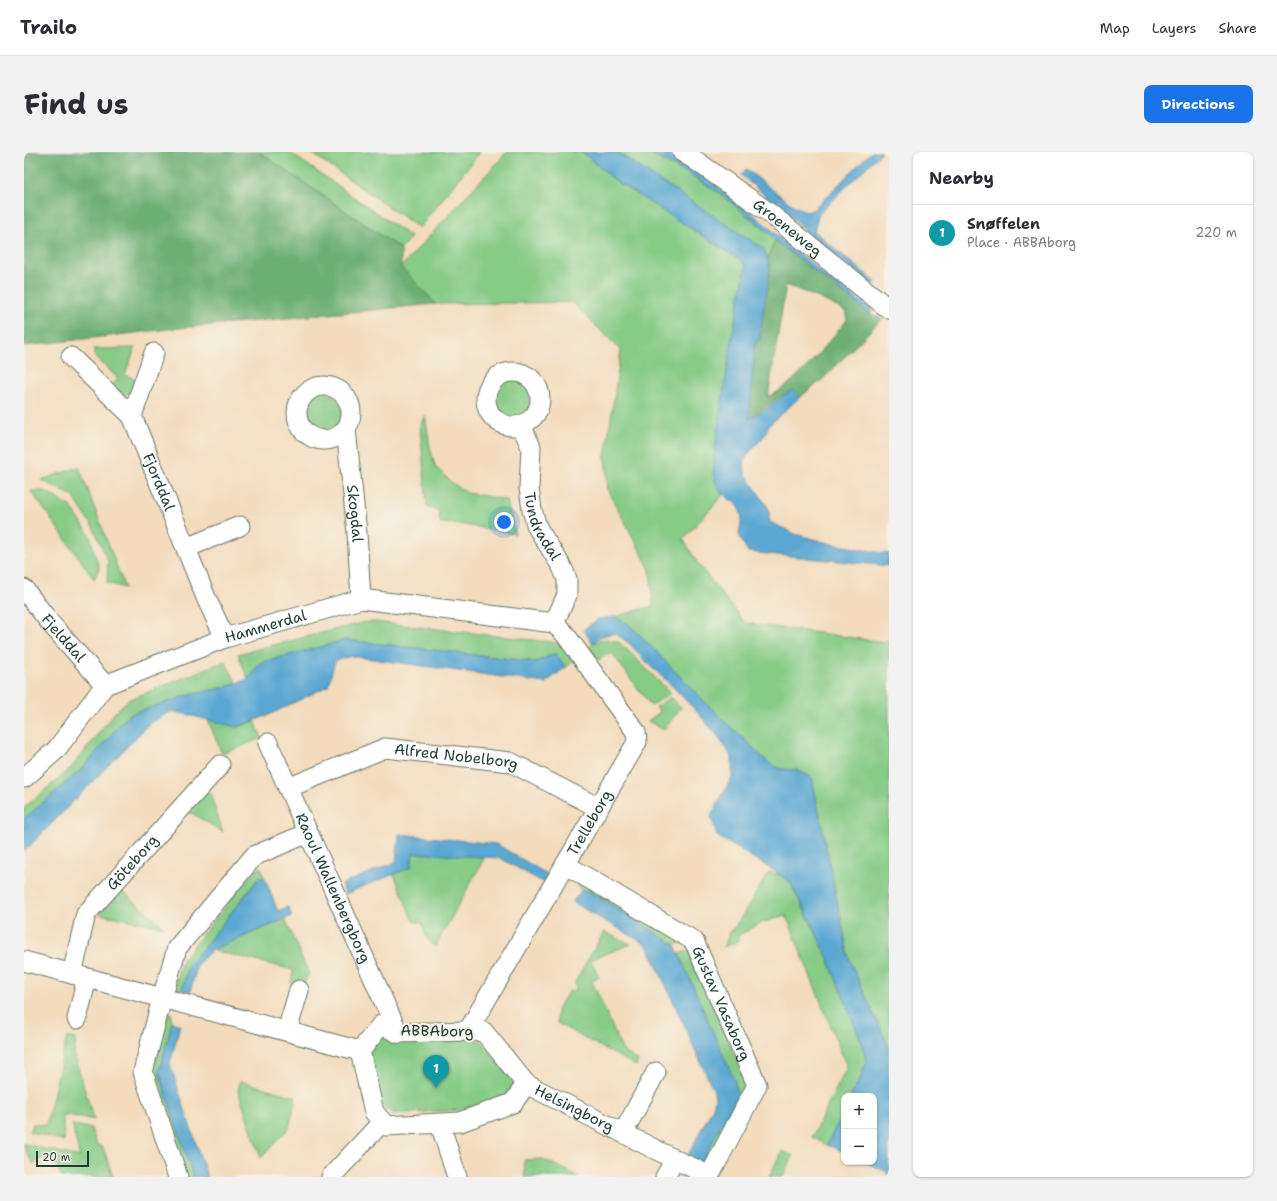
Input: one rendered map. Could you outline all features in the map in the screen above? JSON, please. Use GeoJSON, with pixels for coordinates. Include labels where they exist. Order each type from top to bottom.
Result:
{"type":"FeatureCollection","features":[{"type":"Feature","properties":{"kind":"street","name":"Groeneweg"},"geometry":{"type":"LineString","coordinates":[[682,152],[768,212],[889,309]]}},
{"type":"Feature","properties":{"kind":"street"},"geometry":{"type":"LineString","coordinates":[[132,416],[154,353]]}},
{"type":"Feature","properties":{"kind":"street","name":"Fjorddal"},"geometry":{"type":"LineString","coordinates":[[71,358],[132,416],[225,638]]}},
{"type":"Feature","properties":{"kind":"street","name":"Tundradal"},"geometry":{"type":"LineString","coordinates":[[521,425],[531,447],[529,488],[532,510],[537,527],[562,567],[567,579],[567,595],[554,623]]}},
{"type":"Feature","properties":{"kind":"street","name":"Skogdal"},"geometry":{"type":"LineString","coordinates":[[346,429],[357,533],[361,599]]}},
{"type":"Feature","properties":{"kind":"street"},"geometry":{"type":"LineString","coordinates":[[186,548],[240,526]]}},
{"type":"Feature","properties":{"kind":"street","name":"Fjelddal"},"geometry":{"type":"LineString","coordinates":[[24,590],[50,624],[106,686]]}},
{"type":"Feature","properties":{"kind":"street","name":"Hammerdal"},"geometry":{"type":"LineString","coordinates":[[106,686],[225,638],[361,599],[554,623]]}},
{"type":"Feature","properties":{"kind":"street","name":"Trelleborg"},"geometry":{"type":"LineString","coordinates":[[468,1031],[637,742],[636,732],[565,634],[554,623]]}},
{"type":"Feature","properties":{"kind":"street"},"geometry":{"type":"LineString","coordinates":[[24,778],[56,750],[106,686]]}},
{"type":"Feature","properties":{"kind":"street","name":"Raoul Wallenbergborg"},"geometry":{"type":"LineString","coordinates":[[268,743],[398,1033]]}},
{"type":"Feature","properties":{"kind":"street","name":"Alfred Nobelborg"},"geometry":{"type":"LineString","coordinates":[[288,788],[385,748],[510,762],[599,808]]}},
{"type":"Feature","properties":{"kind":"street","name":"Göteborg"},"geometry":{"type":"LineString","coordinates":[[76,1019],[86,914],[220,765]]}},
{"type":"Feature","properties":{"kind":"street"},"geometry":{"type":"LineString","coordinates":[[178,1177],[143,1072],[162,998],[178,948],[254,856],[308,833]]}},
{"type":"Feature","properties":{"kind":"street","name":"Gustav Vasaborg"},"geometry":{"type":"LineString","coordinates":[[566,865],[694,941],[757,1085],[706,1175]]}},
{"type":"Feature","properties":{"kind":"street"},"geometry":{"type":"LineString","coordinates":[[24,961],[360,1051],[374,1112],[386,1126],[460,1122],[513,1103],[526,1084]]}},
{"type":"Feature","properties":{"kind":"street"},"geometry":{"type":"LineString","coordinates":[[287,1031],[299,990]]}},
{"type":"Feature","properties":{"kind":"street","name":"ABBAborg"},"geometry":{"type":"LineString","coordinates":[[360,1051],[381,1025],[398,1033],[484,1032],[526,1084]]}},
{"type":"Feature","properties":{"kind":"street","name":"Helsingborg"},"geometry":{"type":"LineString","coordinates":[[623,1133],[656,1072]]}},
{"type":"Feature","properties":{"kind":"street","name":"Helsingborg"},"geometry":{"type":"LineString","coordinates":[[526,1084],[706,1175]]}},
{"type":"Feature","properties":{"kind":"street"},"geometry":{"type":"LineString","coordinates":[[331,1177],[382,1122]]}},
{"type":"Feature","properties":{"kind":"street"},"geometry":{"type":"LineString","coordinates":[[440,1124],[457,1177]]}},
{"type":"Feature","properties":{"kind":"street"},"geometry":{"type":"LineString","coordinates":[[665,1177],[677,1161]]}},
{"type":"Feature","properties":{"kind":"green space"},"geometry":{"type":"Polygon","coordinates":[[[24,152],[259,152],[401,249],[401,267],[436,304],[169,329],[24,346],[24,152]]]}},
{"type":"Feature","properties":{"kind":"green space"},"geometry":{"type":"Polygon","coordinates":[[[259,152],[289,152],[411,237],[401,249],[259,152]]]}},
{"type":"Feature","properties":{"kind":"green space"},"geometry":{"type":"Polygon","coordinates":[[[310,152],[480,152],[419,228],[310,152]]]}},
{"type":"Feature","properties":{"kind":"green space"},"geometry":{"type":"Polygon","coordinates":[[[507,152],[582,152],[616,181],[739,259],[746,267],[734,326],[715,447],[719,490],[723,495],[683,539],[701,568],[745,623],[884,642],[889,640],[889,1048],[849,959],[812,778],[797,770],[781,769],[770,764],[708,705],[629,624],[614,617],[653,606],[650,569],[608,490],[605,457],[621,351],[572,302],[436,304],[401,267],[507,152]]]}},
{"type":"Feature","properties":{"kind":"green space"},"geometry":{"type":"Polygon","coordinates":[[[616,152],[647,152],[696,178],[721,194],[764,229],[775,240],[767,260],[764,249],[616,152]]]}},
{"type":"Feature","properties":{"kind":"green space"},"geometry":{"type":"Polygon","coordinates":[[[775,240],[870,314],[882,319],[822,380],[800,397],[782,395],[749,419],[748,416],[754,347],[770,269],[767,260],[775,240]],[[786,285],[768,397],[789,384],[800,374],[847,320],[845,311],[819,298],[786,285]]]}},
{"type":"Feature","properties":{"kind":"green space"},"geometry":{"type":"Polygon","coordinates":[[[135,348],[125,375],[135,379],[133,391],[124,394],[111,386],[118,378],[94,356],[94,349],[135,348]]]}},
{"type":"Feature","properties":{"kind":"green space"},"geometry":{"type":"Polygon","coordinates":[[[513,380],[526,386],[532,399],[526,412],[513,418],[500,412],[494,399],[500,386],[513,380]]]}},
{"type":"Feature","properties":{"kind":"green space"},"geometry":{"type":"Polygon","coordinates":[[[323,393],[337,399],[343,413],[337,427],[323,433],[309,427],[303,413],[309,399],[323,393]]]}},
{"type":"Feature","properties":{"kind":"green space"},"geometry":{"type":"Polygon","coordinates":[[[425,415],[430,447],[435,466],[451,482],[467,493],[507,500],[515,534],[459,524],[440,523],[439,511],[427,506],[420,426],[425,415]]]}},
{"type":"Feature","properties":{"kind":"green space"},"geometry":{"type":"Polygon","coordinates":[[[79,467],[125,588],[107,583],[108,561],[94,529],[73,496],[41,480],[79,467]]]}},
{"type":"Feature","properties":{"kind":"green space"},"geometry":{"type":"Polygon","coordinates":[[[31,491],[45,491],[71,507],[90,536],[99,568],[94,579],[31,491]]]}},
{"type":"Feature","properties":{"kind":"green space"},"geometry":{"type":"Polygon","coordinates":[[[375,622],[560,643],[574,661],[565,668],[556,653],[536,662],[346,640],[260,663],[248,679],[238,654],[361,623],[375,622]]]}},
{"type":"Feature","properties":{"kind":"green space"},"geometry":{"type":"Polygon","coordinates":[[[605,639],[619,642],[671,693],[651,706],[611,652],[599,660],[589,647],[593,643],[605,639]]]}},
{"type":"Feature","properties":{"kind":"green space"},"geometry":{"type":"Polygon","coordinates":[[[225,661],[237,684],[185,696],[128,715],[84,767],[24,819],[24,808],[73,766],[116,711],[128,700],[225,661]]]}},
{"type":"Feature","properties":{"kind":"green space"},"geometry":{"type":"Polygon","coordinates":[[[671,697],[681,707],[664,730],[648,721],[660,712],[656,707],[671,697]]]}},
{"type":"Feature","properties":{"kind":"green space"},"geometry":{"type":"Polygon","coordinates":[[[208,720],[237,727],[255,721],[262,738],[222,754],[208,720]]]}},
{"type":"Feature","properties":{"kind":"green space"},"geometry":{"type":"Polygon","coordinates":[[[208,787],[223,832],[188,811],[208,787]]]}},
{"type":"Feature","properties":{"kind":"green space"},"geometry":{"type":"Polygon","coordinates":[[[413,853],[485,857],[435,947],[426,937],[422,923],[413,921],[394,874],[411,867],[413,853]]]}},
{"type":"Feature","properties":{"kind":"green space"},"geometry":{"type":"Polygon","coordinates":[[[261,867],[265,879],[259,877],[188,967],[182,990],[174,988],[182,960],[254,871],[261,867]]]}},
{"type":"Feature","properties":{"kind":"green space"},"geometry":{"type":"Polygon","coordinates":[[[769,872],[780,875],[790,882],[827,956],[862,1043],[866,1062],[861,1077],[853,1093],[841,1093],[841,1117],[827,1145],[812,1137],[847,1067],[786,915],[761,923],[738,936],[739,941],[723,947],[731,930],[735,927],[769,872]]]}},
{"type":"Feature","properties":{"kind":"green space"},"geometry":{"type":"Polygon","coordinates":[[[580,878],[684,942],[675,945],[588,890],[581,891],[577,885],[580,878]]]}},
{"type":"Feature","properties":{"kind":"green space"},"geometry":{"type":"Polygon","coordinates":[[[121,890],[164,927],[100,914],[121,890]]]}},
{"type":"Feature","properties":{"kind":"green space"},"geometry":{"type":"Polygon","coordinates":[[[285,919],[309,974],[302,986],[291,984],[293,970],[212,950],[285,919]]]}},
{"type":"Feature","properties":{"kind":"green space"},"geometry":{"type":"Polygon","coordinates":[[[604,932],[631,944],[590,960],[599,977],[592,981],[623,1051],[638,1061],[636,1066],[557,1023],[557,1010],[568,992],[576,990],[575,982],[604,932]]]}},
{"type":"Feature","properties":{"kind":"green space"},"geometry":{"type":"Polygon","coordinates":[[[691,950],[749,1090],[710,1166],[702,1162],[736,1095],[735,1082],[678,954],[691,950]]]}},
{"type":"Feature","properties":{"kind":"green space"},"geometry":{"type":"Polygon","coordinates":[[[166,1012],[171,1013],[172,1022],[159,1072],[193,1177],[186,1177],[152,1071],[166,1012]]]}},
{"type":"Feature","properties":{"kind":"green space"},"geometry":{"type":"Polygon","coordinates":[[[378,1035],[465,1036],[482,1042],[514,1083],[507,1094],[459,1110],[392,1114],[379,1103],[368,1060],[378,1035]]]}},
{"type":"Feature","properties":{"kind":"green space"},"geometry":{"type":"Polygon","coordinates":[[[67,1037],[76,1039],[74,1054],[94,1120],[63,1114],[64,1141],[30,1132],[33,1124],[46,1125],[67,1037]]]}},
{"type":"Feature","properties":{"kind":"green space"},"geometry":{"type":"Polygon","coordinates":[[[240,1081],[296,1097],[289,1128],[261,1158],[238,1091],[240,1081]]]}},
{"type":"Feature","properties":{"kind":"green space"},"geometry":{"type":"Polygon","coordinates":[[[72,1125],[91,1128],[97,1145],[103,1147],[113,1177],[62,1177],[50,1154],[33,1164],[24,1147],[24,1144],[80,1157],[72,1125]]]}},
{"type":"Feature","properties":{"kind":"green space"},"geometry":{"type":"Polygon","coordinates":[[[782,1151],[793,1156],[783,1177],[769,1177],[782,1151]]]}},
{"type":"Feature","properties":{"kind":"green space"},"geometry":{"type":"Polygon","coordinates":[[[543,1159],[580,1177],[525,1177],[524,1160],[543,1159]]]}},
{"type":"Feature","properties":{"kind":"water"},"geometry":{"type":"Polygon","coordinates":[[[582,152],[616,152],[764,249],[770,269],[759,340],[755,343],[754,347],[749,419],[793,390],[800,397],[769,425],[764,436],[747,455],[744,462],[745,473],[769,509],[770,522],[795,534],[832,544],[889,554],[889,566],[748,552],[740,538],[739,533],[742,518],[739,508],[719,490],[713,476],[715,447],[734,326],[746,267],[739,259],[616,181],[582,152]]]}},
{"type":"Feature","properties":{"kind":"water"},"geometry":{"type":"Polygon","coordinates":[[[647,152],[663,152],[697,170],[745,207],[829,278],[873,310],[870,314],[775,240],[764,229],[721,194],[696,178],[647,152]]]}},
{"type":"Feature","properties":{"kind":"water"},"geometry":{"type":"Polygon","coordinates":[[[871,152],[882,152],[819,213],[814,230],[824,240],[876,282],[873,286],[811,236],[741,175],[746,169],[791,204],[807,212],[814,209],[871,152]]]}},
{"type":"Feature","properties":{"kind":"water"},"geometry":{"type":"Polygon","coordinates":[[[614,617],[629,624],[708,705],[770,764],[781,769],[797,770],[812,778],[849,959],[889,1048],[889,1177],[887,1172],[872,1165],[877,1165],[877,1093],[853,1093],[861,1077],[866,1062],[862,1043],[827,956],[804,908],[790,882],[717,836],[711,816],[732,777],[732,758],[721,740],[699,714],[648,664],[629,643],[614,633],[602,636],[593,643],[583,630],[598,619],[614,617]]]}},
{"type":"Feature","properties":{"kind":"water"},"geometry":{"type":"Polygon","coordinates":[[[346,640],[536,662],[556,653],[565,668],[545,683],[351,656],[335,661],[328,686],[269,715],[237,727],[172,711],[149,724],[24,852],[24,819],[84,767],[128,715],[185,696],[226,687],[248,679],[260,663],[346,640]]]}},
{"type":"Feature","properties":{"kind":"water"},"geometry":{"type":"Polygon","coordinates":[[[399,834],[496,844],[547,874],[544,883],[500,858],[413,853],[411,867],[345,894],[342,884],[396,862],[399,834]]]}},
{"type":"Feature","properties":{"kind":"water"},"geometry":{"type":"Polygon","coordinates":[[[260,877],[265,879],[278,911],[288,907],[292,916],[212,950],[198,964],[190,992],[182,990],[188,967],[260,877]]]}},
{"type":"Feature","properties":{"kind":"water"},"geometry":{"type":"Polygon","coordinates":[[[587,890],[675,945],[735,1082],[737,1095],[693,1177],[679,1177],[688,1155],[713,1107],[715,1099],[714,1091],[649,949],[644,943],[572,902],[581,891],[587,890]]]}},
{"type":"Feature","properties":{"kind":"water"},"geometry":{"type":"Polygon","coordinates":[[[172,1022],[180,1025],[170,1064],[207,1177],[193,1177],[159,1072],[172,1022]]]}},
{"type":"Feature","properties":{"kind":"water"},"geometry":{"type":"Polygon","coordinates":[[[841,1117],[841,1151],[827,1145],[841,1117]]]}},
{"type":"Feature","properties":{"kind":"place","name":"Snøffelen"},"geometry":{"type":"Point","coordinates":[436,1088]}}]}
